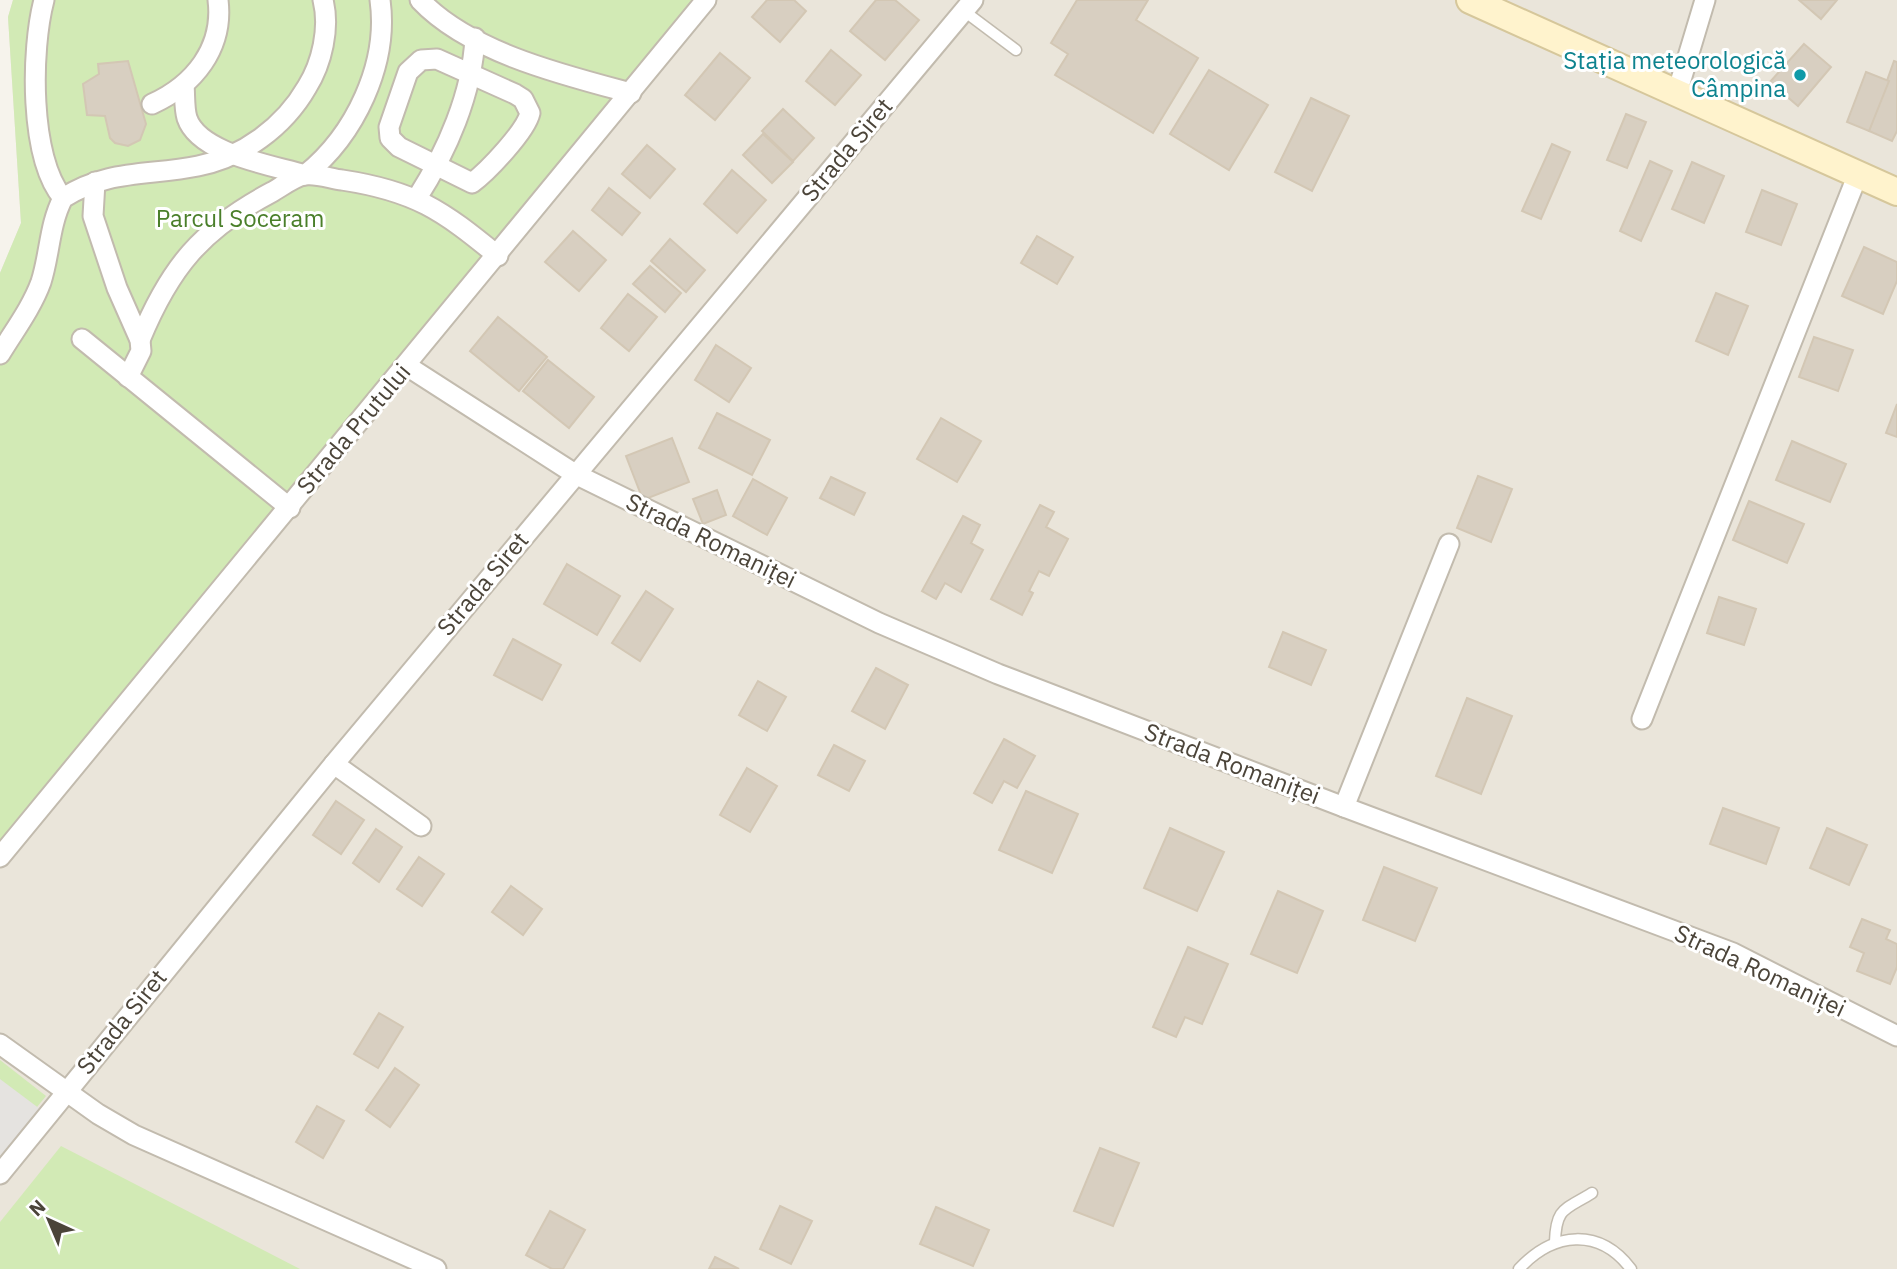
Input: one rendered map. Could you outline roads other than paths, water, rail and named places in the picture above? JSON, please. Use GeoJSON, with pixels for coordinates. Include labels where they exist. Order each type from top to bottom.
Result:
{"type":"FeatureCollection","features":[{"type":"Feature","properties":{"kind":"street"},"geometry":{"type":"LineString","coordinates":[[44,0],[38,43],[37,120],[53,186],[64,198]]}},
{"type":"Feature","properties":{"kind":"street"},"geometry":{"type":"LineString","coordinates":[[152,104],[184,85],[195,74],[213,45],[218,28],[218,0]]}},
{"type":"Feature","properties":{"kind":"street"},"geometry":{"type":"LineString","coordinates":[[0,354],[40,285],[49,235],[64,198],[95,182],[126,173],[198,166],[236,154],[260,140],[296,106],[316,73],[323,45],[326,10],[323,0]]}},
{"type":"Feature","properties":{"kind":"street"},"geometry":{"type":"LineString","coordinates":[[140,340],[152,312],[197,243],[248,205],[305,175],[338,143],[357,114],[372,74],[380,43],[380,0]]}},
{"type":"Feature","properties":{"kind":"street"},"geometry":{"type":"LineString","coordinates":[[419,0],[475,38],[503,52],[561,73],[631,93]]}},
{"type":"Feature","properties":{"kind":"street","name":"Strada Prutului"},"geometry":{"type":"LineString","coordinates":[[0,857],[498,256],[706,0]]}},
{"type":"Feature","properties":{"kind":"street"},"geometry":{"type":"LineString","coordinates":[[1470,0],[1897,192]]}},
{"type":"Feature","properties":{"kind":"street"},"geometry":{"type":"LineString","coordinates":[[1677,93],[1705,0]]}},
{"type":"Feature","properties":{"kind":"street","name":"Strada Siret"},"geometry":{"type":"LineString","coordinates":[[0,1174],[334,764],[968,5]]}},
{"type":"Feature","properties":{"kind":"street"},"geometry":{"type":"LineString","coordinates":[[417,198],[435,167],[471,76],[475,38]]}},
{"type":"Feature","properties":{"kind":"street"},"geometry":{"type":"LineString","coordinates":[[421,60],[438,60],[471,76],[523,99],[530,113],[529,120],[472,183],[399,147],[390,138],[389,127],[408,72],[421,60]]}},
{"type":"Feature","properties":{"kind":"street"},"geometry":{"type":"LineString","coordinates":[[184,85],[186,116],[194,131],[211,145],[305,175],[382,186],[417,198],[455,221],[498,256]]}},
{"type":"Feature","properties":{"kind":"street"},"geometry":{"type":"LineString","coordinates":[[1642,719],[1858,174]]}},
{"type":"Feature","properties":{"kind":"street"},"geometry":{"type":"LineString","coordinates":[[95,182],[93,216],[117,288],[140,340],[141,351],[128,377]]}},
{"type":"Feature","properties":{"kind":"street"},"geometry":{"type":"LineString","coordinates":[[82,339],[290,508]]}},
{"type":"Feature","properties":{"kind":"street","name":"Strada Romaniței"},"geometry":{"type":"LineString","coordinates":[[407,366],[575,474],[879,623],[998,674],[1733,953],[1897,1036]]}},
{"type":"Feature","properties":{"kind":"street"},"geometry":{"type":"LineString","coordinates":[[1344,807],[1449,544]]}},
{"type":"Feature","properties":{"kind":"street"},"geometry":{"type":"LineString","coordinates":[[334,764],[421,826]]}},
{"type":"Feature","properties":{"kind":"street"},"geometry":{"type":"LineString","coordinates":[[0,1044],[65,1092],[134,1135],[436,1269]]}},
{"type":"Feature","properties":{"kind":"lane"},"geometry":{"type":"LineString","coordinates":[[968,5],[1016,50]]}},
{"type":"Feature","properties":{"kind":"lane"},"geometry":{"type":"LineString","coordinates":[[1555,1242],[1558,1215],[1564,1208],[1592,1193]]}},
{"type":"Feature","properties":{"kind":"lane"},"geometry":{"type":"LineString","coordinates":[[1519,1269],[1534,1253],[1555,1242],[1578,1239],[1602,1244],[1622,1256],[1631,1269]]}},
{"type":"Feature","properties":{"kind":"place","name":"Stația meteorologică Câmpina"},"geometry":{"type":"Point","coordinates":[1800,75]}},
{"type":"Feature","properties":{"kind":"park label","name":"Parcul Soceram"},"geometry":{"type":"Point","coordinates":[240,219]}}]}
